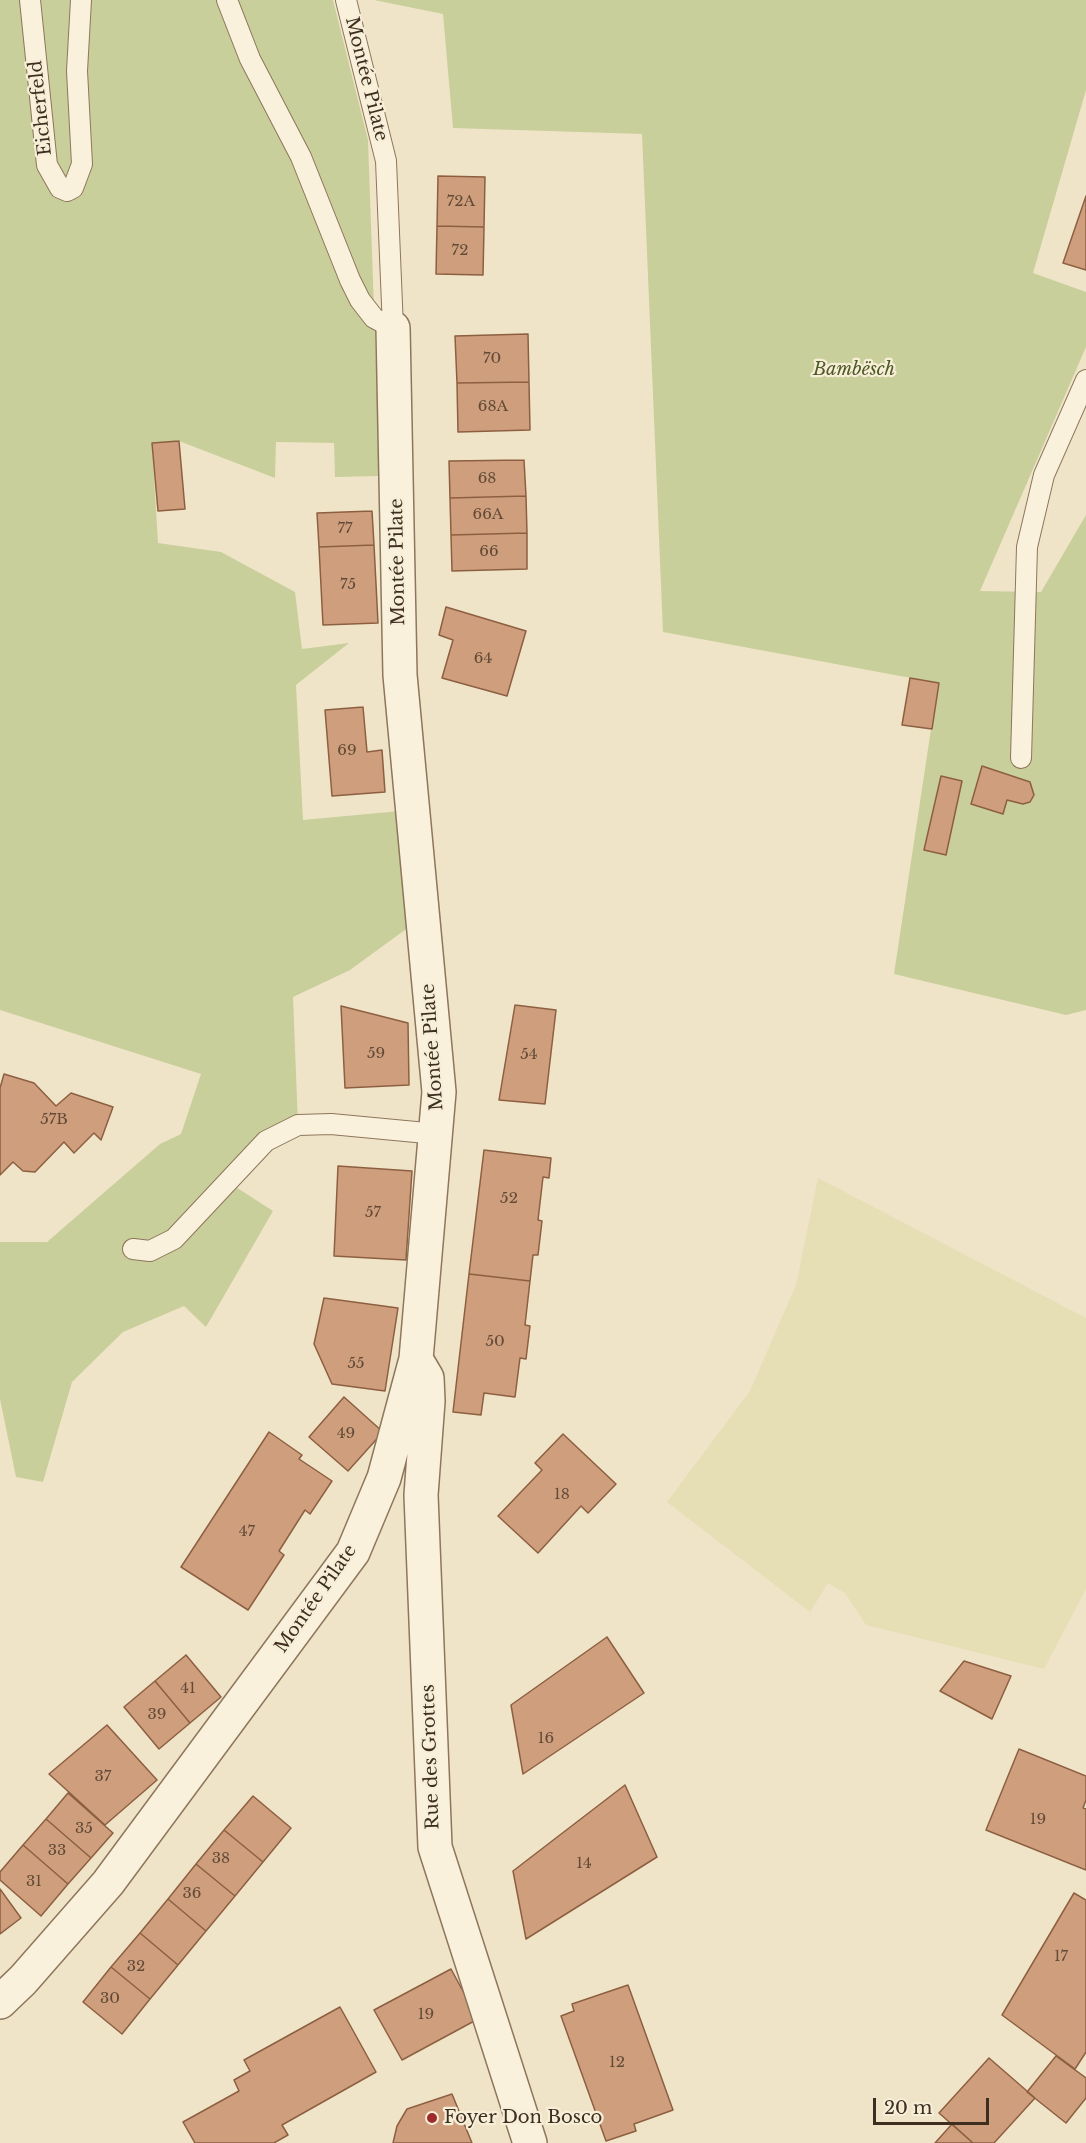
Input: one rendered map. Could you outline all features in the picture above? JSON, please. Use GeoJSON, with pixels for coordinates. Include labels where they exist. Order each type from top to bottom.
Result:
{"type":"FeatureCollection","features":[{"type":"Feature","properties":{"kind":"street","name":"Montée Pilate"},"geometry":{"type":"LineString","coordinates":[[0,2002],[23,1980],[108,1883],[353,1552],[384,1478],[416,1359],[439,1092],[400,675],[393,328]]}},
{"type":"Feature","properties":{"kind":"street","name":"Rue des Grottes"},"geometry":{"type":"LineString","coordinates":[[416,1359],[427,1378],[428,1401],[421,1495],[435,1847],[530,2143]]}},
{"type":"Feature","properties":{"kind":"lane","name":"Eicherfeld"},"geometry":{"type":"LineString","coordinates":[[30,0],[47,165],[60,188],[67,192],[73,188],[82,164],[77,71],[81,0]]}},
{"type":"Feature","properties":{"kind":"lane"},"geometry":{"type":"LineString","coordinates":[[227,0],[250,59],[301,157],[360,300],[374,318],[393,328]]}},
{"type":"Feature","properties":{"kind":"lane","name":"Montée Pilate"},"geometry":{"type":"LineString","coordinates":[[346,0],[386,161],[393,328]]}},
{"type":"Feature","properties":{"kind":"lane"},"geometry":{"type":"LineString","coordinates":[[1021,758],[1027,548],[1044,475],[1086,380]]}},
{"type":"Feature","properties":{"kind":"lane"},"geometry":{"type":"LineString","coordinates":[[133,1249],[150,1251],[174,1239],[266,1141],[298,1125],[331,1124],[437,1134]]}},
{"type":"Feature","properties":{"kind":"shaded area"},"geometry":{"type":"Polygon","coordinates":[[[818,1178],[1086,1318],[1086,1589],[1044,1669],[866,1625],[845,1593],[828,1583],[810,1612],[667,1502],[750,1391],[796,1285],[818,1178]]]}},
{"type":"Feature","properties":{"kind":"green space"},"geometry":{"type":"Polygon","coordinates":[[[0,0],[333,0],[368,140],[380,476],[335,477],[334,443],[276,442],[275,478],[179,441],[152,443],[158,543],[221,552],[295,592],[302,649],[349,643],[296,685],[303,820],[400,811],[409,927],[350,970],[293,997],[298,1125],[228,1182],[273,1211],[206,1327],[184,1306],[123,1332],[72,1382],[43,1482],[16,1477],[0,1399],[0,1242],[47,1242],[160,1144],[181,1134],[201,1074],[0,1010],[0,0]]]}},
{"type":"Feature","properties":{"kind":"green space","name":"Bambësch"},"geometry":{"type":"Polygon","coordinates":[[[374,0],[1086,0],[1086,90],[1033,273],[1086,292],[1086,347],[980,591],[1041,592],[1086,515],[1086,1010],[1066,1015],[894,974],[938,683],[663,632],[642,134],[453,128],[443,14],[374,0]]]}},
{"type":"Feature","properties":{"kind":"building"},"geometry":{"type":"Polygon","coordinates":[[[438,176],[485,177],[484,227],[437,226],[438,176]]]}},
{"type":"Feature","properties":{"kind":"building"},"geometry":{"type":"Polygon","coordinates":[[[1086,196],[1086,270],[1063,263],[1086,196]]]}},
{"type":"Feature","properties":{"kind":"building"},"geometry":{"type":"Polygon","coordinates":[[[437,226],[484,227],[483,275],[436,274],[437,226]]]}},
{"type":"Feature","properties":{"kind":"building"},"geometry":{"type":"Polygon","coordinates":[[[528,334],[529,382],[457,383],[455,336],[528,334]]]}},
{"type":"Feature","properties":{"kind":"building"},"geometry":{"type":"Polygon","coordinates":[[[529,382],[530,430],[458,432],[457,383],[529,382]]]}},
{"type":"Feature","properties":{"kind":"building"},"geometry":{"type":"Polygon","coordinates":[[[179,441],[185,509],[158,511],[152,443],[179,441]]]}},
{"type":"Feature","properties":{"kind":"building"},"geometry":{"type":"Polygon","coordinates":[[[524,460],[526,496],[450,498],[449,461],[524,460]]]}},
{"type":"Feature","properties":{"kind":"building"},"geometry":{"type":"Polygon","coordinates":[[[526,496],[527,533],[451,535],[450,498],[526,496]]]}},
{"type":"Feature","properties":{"kind":"building"},"geometry":{"type":"Polygon","coordinates":[[[372,511],[374,545],[319,547],[317,513],[372,511]]]}},
{"type":"Feature","properties":{"kind":"building"},"geometry":{"type":"Polygon","coordinates":[[[527,533],[527,569],[452,571],[451,535],[527,533]]]}},
{"type":"Feature","properties":{"kind":"building"},"geometry":{"type":"Polygon","coordinates":[[[374,545],[378,623],[323,625],[319,547],[374,545]]]}},
{"type":"Feature","properties":{"kind":"building"},"geometry":{"type":"Polygon","coordinates":[[[446,607],[526,631],[507,696],[442,678],[453,640],[439,635],[446,607]]]}},
{"type":"Feature","properties":{"kind":"building"},"geometry":{"type":"Polygon","coordinates":[[[910,678],[939,683],[932,729],[902,725],[910,678]]]}},
{"type":"Feature","properties":{"kind":"building"},"geometry":{"type":"Polygon","coordinates":[[[363,707],[367,752],[382,750],[385,792],[332,796],[325,710],[363,707]]]}},
{"type":"Feature","properties":{"kind":"building"},"geometry":{"type":"Polygon","coordinates":[[[982,766],[1030,782],[1034,795],[1030,802],[1023,804],[1007,800],[1003,814],[971,804],[982,766]]]}},
{"type":"Feature","properties":{"kind":"building"},"geometry":{"type":"Polygon","coordinates":[[[941,776],[962,781],[946,855],[924,850],[941,776]]]}},
{"type":"Feature","properties":{"kind":"building"},"geometry":{"type":"Polygon","coordinates":[[[515,1005],[556,1010],[545,1104],[499,1100],[515,1005]]]}},
{"type":"Feature","properties":{"kind":"building"},"geometry":{"type":"Polygon","coordinates":[[[341,1006],[408,1023],[409,1085],[345,1088],[341,1006]]]}},
{"type":"Feature","properties":{"kind":"building"},"geometry":{"type":"Polygon","coordinates":[[[4,1074],[34,1083],[56,1106],[71,1093],[113,1107],[101,1140],[94,1133],[74,1153],[64,1142],[35,1172],[23,1171],[13,1162],[0,1175],[0,1088],[4,1074]]]}},
{"type":"Feature","properties":{"kind":"building"},"geometry":{"type":"Polygon","coordinates":[[[484,1150],[551,1158],[549,1178],[543,1177],[538,1220],[542,1221],[538,1255],[533,1255],[530,1281],[469,1274],[484,1150]]]}},
{"type":"Feature","properties":{"kind":"building"},"geometry":{"type":"Polygon","coordinates":[[[338,1166],[412,1171],[406,1260],[334,1256],[338,1166]]]}},
{"type":"Feature","properties":{"kind":"building"},"geometry":{"type":"Polygon","coordinates":[[[469,1274],[530,1281],[525,1325],[530,1326],[526,1359],[520,1358],[515,1397],[484,1393],[481,1415],[453,1412],[469,1274]]]}},
{"type":"Feature","properties":{"kind":"building"},"geometry":{"type":"Polygon","coordinates":[[[324,1298],[398,1308],[385,1391],[332,1384],[314,1344],[324,1298]]]}},
{"type":"Feature","properties":{"kind":"building"},"geometry":{"type":"Polygon","coordinates":[[[344,1397],[383,1432],[348,1471],[309,1437],[344,1397]]]}},
{"type":"Feature","properties":{"kind":"building"},"geometry":{"type":"Polygon","coordinates":[[[269,1432],[302,1455],[299,1459],[332,1481],[310,1514],[305,1510],[279,1551],[284,1555],[248,1610],[181,1567],[269,1432]]]}},
{"type":"Feature","properties":{"kind":"building"},"geometry":{"type":"Polygon","coordinates":[[[563,1434],[616,1484],[588,1513],[581,1506],[538,1553],[498,1516],[542,1470],[535,1463],[563,1434]]]}},
{"type":"Feature","properties":{"kind":"building"},"geometry":{"type":"Polygon","coordinates":[[[607,1637],[644,1693],[523,1774],[511,1705],[607,1637]]]}},
{"type":"Feature","properties":{"kind":"building"},"geometry":{"type":"Polygon","coordinates":[[[186,1655],[221,1697],[190,1723],[155,1681],[186,1655]]]}},
{"type":"Feature","properties":{"kind":"building"},"geometry":{"type":"Polygon","coordinates":[[[964,1661],[1011,1676],[992,1719],[940,1691],[964,1661]]]}},
{"type":"Feature","properties":{"kind":"building"},"geometry":{"type":"Polygon","coordinates":[[[155,1681],[190,1723],[159,1749],[124,1707],[155,1681]]]}},
{"type":"Feature","properties":{"kind":"building"},"geometry":{"type":"Polygon","coordinates":[[[107,1725],[157,1780],[105,1825],[49,1774],[107,1725]]]}},
{"type":"Feature","properties":{"kind":"building"},"geometry":{"type":"Polygon","coordinates":[[[1019,1749],[1086,1776],[1086,1800],[1083,1808],[1086,1809],[1086,1870],[986,1830],[1019,1749]]]}},
{"type":"Feature","properties":{"kind":"building"},"geometry":{"type":"Polygon","coordinates":[[[625,1785],[657,1857],[526,1939],[513,1871],[625,1785]]]}},
{"type":"Feature","properties":{"kind":"building"},"geometry":{"type":"Polygon","coordinates":[[[68,1793],[113,1833],[91,1858],[46,1819],[68,1793]]]}},
{"type":"Feature","properties":{"kind":"building"},"geometry":{"type":"Polygon","coordinates":[[[253,1796],[291,1828],[263,1862],[224,1830],[253,1796]]]}},
{"type":"Feature","properties":{"kind":"building"},"geometry":{"type":"Polygon","coordinates":[[[46,1819],[91,1858],[68,1884],[23,1845],[46,1819]]]}},
{"type":"Feature","properties":{"kind":"building"},"geometry":{"type":"Polygon","coordinates":[[[224,1830],[263,1862],[235,1896],[196,1864],[224,1830]]]}},
{"type":"Feature","properties":{"kind":"building"},"geometry":{"type":"Polygon","coordinates":[[[23,1845],[68,1884],[41,1916],[0,1880],[0,1872],[23,1845]]]}},
{"type":"Feature","properties":{"kind":"building"},"geometry":{"type":"Polygon","coordinates":[[[196,1864],[235,1896],[206,1931],[168,1899],[196,1864]]]}},
{"type":"Feature","properties":{"kind":"building"},"geometry":{"type":"Polygon","coordinates":[[[0,1889],[21,1918],[0,1934],[0,1889]]]}},
{"type":"Feature","properties":{"kind":"building"},"geometry":{"type":"Polygon","coordinates":[[[1074,1893],[1086,1900],[1086,2052],[1075,2069],[1002,2015],[1074,1893]]]}},
{"type":"Feature","properties":{"kind":"building"},"geometry":{"type":"Polygon","coordinates":[[[168,1899],[206,1931],[178,1965],[140,1933],[168,1899]]]}},
{"type":"Feature","properties":{"kind":"building"},"geometry":{"type":"Polygon","coordinates":[[[140,1933],[178,1965],[150,1999],[111,1967],[140,1933]]]}},
{"type":"Feature","properties":{"kind":"building"},"geometry":{"type":"Polygon","coordinates":[[[111,1967],[150,1999],[122,2034],[83,2002],[111,1967]]]}},
{"type":"Feature","properties":{"kind":"building"},"geometry":{"type":"Polygon","coordinates":[[[451,1969],[478,2019],[402,2060],[374,2010],[451,1969]]]}},
{"type":"Feature","properties":{"kind":"building"},"geometry":{"type":"Polygon","coordinates":[[[628,1985],[673,2110],[634,2124],[636,2131],[606,2141],[561,2016],[574,2011],[572,2004],[628,1985]]]}},
{"type":"Feature","properties":{"kind":"building"},"geometry":{"type":"Polygon","coordinates":[[[340,2007],[376,2072],[282,2125],[288,2135],[274,2143],[195,2143],[183,2122],[239,2091],[234,2080],[250,2071],[244,2060],[340,2007]]]}},
{"type":"Feature","properties":{"kind":"building"},"geometry":{"type":"Polygon","coordinates":[[[1056,2056],[1086,2078],[1086,2098],[1066,2123],[1027,2092],[1056,2056]]]}},
{"type":"Feature","properties":{"kind":"building"},"geometry":{"type":"Polygon","coordinates":[[[989,2058],[1035,2098],[994,2143],[973,2143],[939,2113],[989,2058]]]}},
{"type":"Feature","properties":{"kind":"building","name":"Foyer Don Bosco"},"geometry":{"type":"Polygon","coordinates":[[[452,2094],[472,2143],[393,2143],[397,2126],[407,2109],[452,2094]]]}},
{"type":"Feature","properties":{"kind":"building"},"geometry":{"type":"Polygon","coordinates":[[[952,2124],[973,2143],[935,2143],[952,2124]]]}},
{"type":"Feature","properties":{"kind":"place","name":"Foyer Don Bosco"},"geometry":{"type":"Point","coordinates":[432,2118]}}]}
